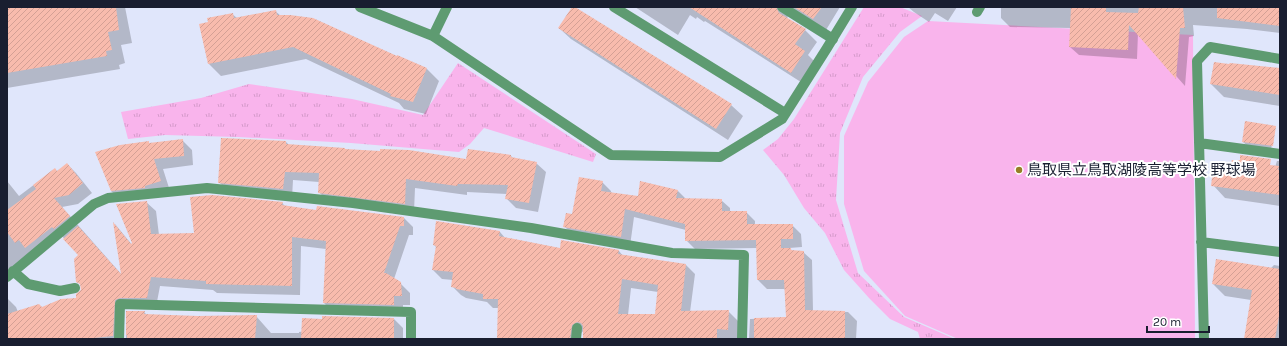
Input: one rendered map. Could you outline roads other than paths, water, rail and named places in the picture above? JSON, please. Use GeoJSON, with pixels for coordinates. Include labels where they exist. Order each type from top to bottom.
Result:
{"type":"FeatureCollection","features":[{"type":"Feature","properties":{"kind":"street"},"geometry":{"type":"LineString","coordinates":[[360,7],[433,36],[611,155],[720,157],[782,119],[852,7]]}},
{"type":"Feature","properties":{"kind":"street"},"geometry":{"type":"LineString","coordinates":[[433,36],[447,7]]}},
{"type":"Feature","properties":{"kind":"street"},"geometry":{"type":"LineString","coordinates":[[614,7],[786,113]]}},
{"type":"Feature","properties":{"kind":"street"},"geometry":{"type":"LineString","coordinates":[[782,7],[832,39]]}},
{"type":"Feature","properties":{"kind":"street"},"geometry":{"type":"LineString","coordinates":[[1204,339],[1197,61],[1210,47],[1280,59]]}},
{"type":"Feature","properties":{"kind":"street"},"geometry":{"type":"LineString","coordinates":[[1199,143],[1280,154]]}},
{"type":"Feature","properties":{"kind":"street"},"geometry":{"type":"LineString","coordinates":[[75,288],[60,291],[28,284],[10,274],[94,204],[108,198],[207,188],[353,203],[531,228],[672,253],[744,255],[742,339]]}},
{"type":"Feature","properties":{"kind":"street"},"geometry":{"type":"LineString","coordinates":[[1201,242],[1280,252]]}},
{"type":"Feature","properties":{"kind":"street"},"geometry":{"type":"LineString","coordinates":[[119,339],[120,304],[411,312],[411,339]]}},
{"type":"Feature","properties":{"kind":"street"},"geometry":{"type":"LineString","coordinates":[[576,339],[577,328]]}},
{"type":"Feature","properties":{"kind":"place","name":"鳥取県立鳥取湖陵高等学校 野球場"},"geometry":{"type":"Point","coordinates":[1019,170]}}]}
